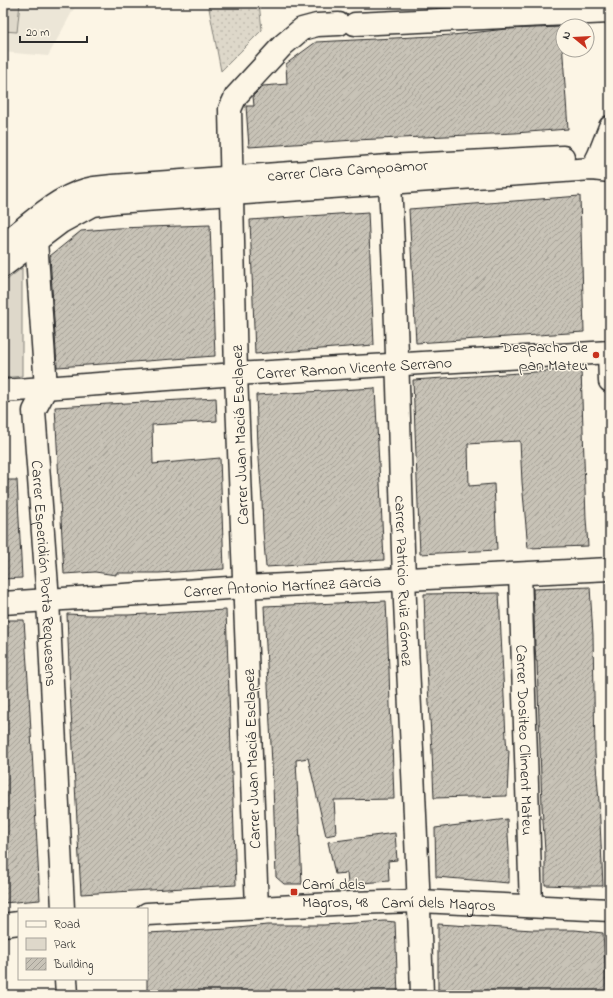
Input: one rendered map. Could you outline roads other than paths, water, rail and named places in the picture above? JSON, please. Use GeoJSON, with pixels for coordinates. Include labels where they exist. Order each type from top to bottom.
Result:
{"type":"FeatureCollection","features":[{"type":"Feature","properties":{"kind":"street","name":"Carrer Juan Maciá Esclapez"},"geometry":{"type":"LineString","coordinates":[[257,908],[236,374],[230,109],[236,96],[283,45],[302,29],[317,25],[610,12]]}},
{"type":"Feature","properties":{"kind":"street"},"geometry":{"type":"LineString","coordinates":[[603,163],[610,127]]}},
{"type":"Feature","properties":{"kind":"street","name":"carrer Clara Campoamor"},"geometry":{"type":"LineString","coordinates":[[89,197],[113,186],[232,186],[390,175],[603,163]]}},
{"type":"Feature","properties":{"kind":"street","name":"carrer Patricio Ruiz Gómez"},"geometry":{"type":"LineString","coordinates":[[390,175],[404,579],[420,901],[422,995]]}},
{"type":"Feature","properties":{"kind":"street"},"geometry":{"type":"LineString","coordinates":[[3,245],[51,207],[67,197],[89,197]]}},
{"type":"Feature","properties":{"kind":"street"},"geometry":{"type":"LineString","coordinates":[[3,266],[61,222],[89,197]]}},
{"type":"Feature","properties":{"kind":"street"},"geometry":{"type":"LineString","coordinates":[[36,240],[46,388]]}},
{"type":"Feature","properties":{"kind":"street"},"geometry":{"type":"LineString","coordinates":[[610,352],[610,381]]}},
{"type":"Feature","properties":{"kind":"street","name":"Carrer Ramon Vicente Serrano"},"geometry":{"type":"LineString","coordinates":[[3,391],[236,374],[610,352]]}},
{"type":"Feature","properties":{"kind":"street","name":"Carrer Esperidión Porta Requesens"},"geometry":{"type":"LineString","coordinates":[[46,388],[34,411],[48,600],[63,908]]}},
{"type":"Feature","properties":{"kind":"street","name":"Carrer Antonio Martínez García"},"geometry":{"type":"LineString","coordinates":[[3,603],[244,587],[610,569]]}},
{"type":"Feature","properties":{"kind":"street","name":"Carrer Dositeo Climent Mateu"},"geometry":{"type":"LineString","coordinates":[[520,574],[531,906]]}},
{"type":"Feature","properties":{"kind":"street","name":"Camí dels Magros"},"geometry":{"type":"LineString","coordinates":[[148,914],[420,901],[610,910]]}},
{"type":"Feature","properties":{"kind":"street"},"geometry":{"type":"LineString","coordinates":[[3,925],[18,923]]}},
{"type":"Feature","properties":{"kind":"street"},"geometry":{"type":"LineString","coordinates":[[66,980],[67,995]]}},
{"type":"Feature","properties":{"kind":"place","name":"Despacho de pan Mateu"},"geometry":{"type":"Point","coordinates":[596,355]}},
{"type":"Feature","properties":{"kind":"place","name":"Camí dels Magros, 48"},"geometry":{"type":"Point","coordinates":[294,892]}}]}
